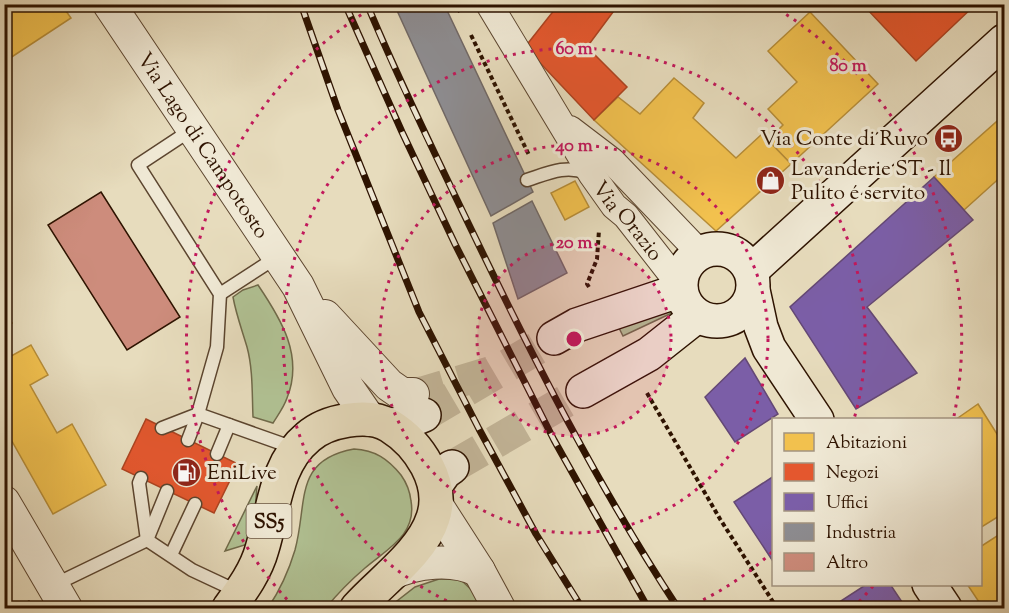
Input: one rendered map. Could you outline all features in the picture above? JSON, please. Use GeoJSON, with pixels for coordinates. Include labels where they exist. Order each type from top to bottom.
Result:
{"type":"FeatureCollection","features":[{"type":"Feature","properties":{"kind":"main road"},"geometry":{"type":"LineString","coordinates":[[752,281],[1005,41]]}},
{"type":"Feature","properties":{"kind":"main road"},"geometry":{"type":"LineString","coordinates":[[554,338],[577,324],[696,303],[736,316],[746,308],[751,300],[752,281],[745,261],[735,253],[724,249],[711,249],[691,259],[684,268],[696,303]]}},
{"type":"Feature","properties":{"kind":"main road","name":"Via Orazio"},"geometry":{"type":"LineString","coordinates":[[752,281],[761,327],[769,348],[816,418]]}},
{"type":"Feature","properties":{"kind":"main road"},"geometry":{"type":"LineString","coordinates":[[583,391],[649,354],[696,303]]}},
{"type":"Feature","properties":{"kind":"main road","name":"Via Orazio"},"geometry":{"type":"LineString","coordinates":[[696,303],[751,334],[769,348]]}},
{"type":"Feature","properties":{"kind":"main road","name":"SS5"},"geometry":{"type":"LineString","coordinates":[[235,601],[262,550],[285,465],[295,449],[321,427],[340,421],[402,424],[418,404]]}},
{"type":"Feature","properties":{"kind":"main road"},"geometry":{"type":"LineString","coordinates":[[357,609],[417,546],[428,531],[441,486],[417,449],[380,423]]}},
{"type":"Feature","properties":{"kind":"main road"},"geometry":{"type":"LineString","coordinates":[[930,586],[945,609]]}},
{"type":"Feature","properties":{"kind":"street","name":"Via Lago di Campotosto"},"geometry":{"type":"LineString","coordinates":[[109,4],[298,286],[348,388],[380,423]]}},
{"type":"Feature","properties":{"kind":"street","name":"Via Orazio"},"geometry":{"type":"LineString","coordinates":[[499,9],[592,175],[614,206],[626,216],[696,303]]}},
{"type":"Feature","properties":{"kind":"street","name":"Via Orazio"},"geometry":{"type":"LineString","coordinates":[[561,123],[612,161],[700,253]]}},
{"type":"Feature","properties":{"kind":"street","name":"Via Lago di Campotosto"},"geometry":{"type":"LineString","coordinates":[[298,286],[389,385],[418,404]]}},
{"type":"Feature","properties":{"kind":"street"},"geometry":{"type":"LineString","coordinates":[[441,486],[479,571],[499,609]]}},
{"type":"Feature","properties":{"kind":"street"},"geometry":{"type":"LineString","coordinates":[[4,502],[59,597]]}},
{"type":"Feature","properties":{"kind":"street"},"geometry":{"type":"LineString","coordinates":[[391,574],[412,566],[440,563],[459,565],[479,571]]}},
{"type":"Feature","properties":{"kind":"lane"},"geometry":{"type":"LineString","coordinates":[[188,440],[198,414],[217,347],[220,294],[138,165],[192,129]]}},
{"type":"Feature","properties":{"kind":"lane"},"geometry":{"type":"LineString","coordinates":[[527,180],[567,168],[574,168],[592,175]]}},
{"type":"Feature","properties":{"kind":"lane"},"geometry":{"type":"LineString","coordinates":[[220,294],[278,256]]}},
{"type":"Feature","properties":{"kind":"lane"},"geometry":{"type":"LineString","coordinates":[[162,428],[198,414],[295,449]]}},
{"type":"Feature","properties":{"kind":"lane"},"geometry":{"type":"LineString","coordinates":[[217,454],[229,425]]}},
{"type":"Feature","properties":{"kind":"lane"},"geometry":{"type":"LineString","coordinates":[[141,478],[139,483],[147,540]]}},
{"type":"Feature","properties":{"kind":"lane"},"geometry":{"type":"LineString","coordinates":[[59,597],[147,540],[167,490]]}},
{"type":"Feature","properties":{"kind":"lane"},"geometry":{"type":"LineString","coordinates":[[171,555],[195,504]]}},
{"type":"Feature","properties":{"kind":"lane"},"geometry":{"type":"LineString","coordinates":[[147,540],[235,601]]}},
{"type":"Feature","properties":{"kind":"path"},"geometry":{"type":"LineString","coordinates":[[456,4],[461,15]]}},
{"type":"Feature","properties":{"kind":"path"},"geometry":{"type":"LineString","coordinates":[[466,25],[532,160]]}},
{"type":"Feature","properties":{"kind":"path"},"geometry":{"type":"LineString","coordinates":[[644,388],[720,519],[777,609]]}},
{"type":"Feature","properties":{"kind":"green space"},"geometry":{"type":"Polygon","coordinates":[[[258,285],[275,311],[288,338],[293,367],[292,382],[286,401],[273,423],[253,417],[249,355],[233,297],[243,290],[258,285]]]}},
{"type":"Feature","properties":{"kind":"green space"},"geometry":{"type":"Polygon","coordinates":[[[673,303],[676,311],[623,336],[617,324],[673,303]]]}},
{"type":"Feature","properties":{"kind":"green space"},"geometry":{"type":"Polygon","coordinates":[[[354,449],[380,456],[391,464],[403,478],[410,494],[412,513],[405,532],[391,547],[349,582],[326,608],[268,608],[293,557],[306,486],[312,473],[321,463],[334,455],[354,449]]]}},
{"type":"Feature","properties":{"kind":"green space"},"geometry":{"type":"Polygon","coordinates":[[[257,486],[248,544],[225,551],[257,486]]]}},
{"type":"Feature","properties":{"kind":"green space"},"geometry":{"type":"Polygon","coordinates":[[[439,579],[460,579],[480,598],[469,608],[388,608],[415,587],[439,579]]]}},
{"type":"Feature","properties":{"kind":"building: Abitazioni"},"geometry":{"type":"Polygon","coordinates":[[[4,4],[61,4],[71,18],[4,62],[4,4]]]}},
{"type":"Feature","properties":{"kind":"building: Abitazioni"},"geometry":{"type":"Polygon","coordinates":[[[810,12],[878,84],[791,164],[768,140],[783,125],[768,109],[797,82],[768,51],[810,12]]]}},
{"type":"Feature","properties":{"kind":"building: Abitazioni"},"geometry":{"type":"Polygon","coordinates":[[[674,78],[704,103],[693,118],[736,158],[762,134],[791,164],[716,231],[594,120],[618,97],[640,114],[674,78]]]}},
{"type":"Feature","properties":{"kind":"building: Abitazioni"},"geometry":{"type":"Polygon","coordinates":[[[1004,115],[1004,174],[964,210],[934,177],[1004,115]]]}},
{"type":"Feature","properties":{"kind":"building: Abitazioni"},"geometry":{"type":"Polygon","coordinates":[[[575,181],[589,207],[565,220],[551,193],[575,181]]]}},
{"type":"Feature","properties":{"kind":"building: Abitazioni"},"geometry":{"type":"Polygon","coordinates":[[[4,311],[12,323],[4,328],[4,311]]]}},
{"type":"Feature","properties":{"kind":"building: Abitazioni"},"geometry":{"type":"Polygon","coordinates":[[[31,345],[48,375],[30,385],[57,433],[72,424],[106,485],[53,514],[4,427],[4,360],[31,345]]]}},
{"type":"Feature","properties":{"kind":"building: Abitazioni"},"geometry":{"type":"Polygon","coordinates":[[[978,404],[1004,445],[1004,513],[982,527],[982,418],[958,418],[978,404]]]}},
{"type":"Feature","properties":{"kind":"building: Abitazioni"},"geometry":{"type":"Polygon","coordinates":[[[1000,534],[1004,541],[1004,608],[983,608],[968,586],[982,586],[982,546],[1000,534]]]}},
{"type":"Feature","properties":{"kind":"building: Negozi"},"geometry":{"type":"Polygon","coordinates":[[[559,4],[619,4],[587,47],[627,87],[594,120],[525,47],[559,4]]]}},
{"type":"Feature","properties":{"kind":"building: Negozi"},"geometry":{"type":"Polygon","coordinates":[[[867,4],[976,4],[916,61],[865,7],[867,4]]]}},
{"type":"Feature","properties":{"kind":"building: Negozi"},"geometry":{"type":"Polygon","coordinates":[[[146,419],[238,464],[214,513],[122,469],[146,419]]]}},
{"type":"Feature","properties":{"kind":"building: Uffici"},"geometry":{"type":"Polygon","coordinates":[[[934,177],[973,220],[867,307],[917,373],[856,409],[790,307],[934,177]]]}},
{"type":"Feature","properties":{"kind":"building: Uffici"},"geometry":{"type":"Polygon","coordinates":[[[745,358],[778,414],[735,442],[705,397],[745,358]]]}},
{"type":"Feature","properties":{"kind":"building: Uffici"},"geometry":{"type":"Polygon","coordinates":[[[772,477],[772,560],[734,502],[772,477]]]}},
{"type":"Feature","properties":{"kind":"building: Uffici"},"geometry":{"type":"Polygon","coordinates":[[[864,586],[891,586],[906,608],[830,608],[864,586]]]}},
{"type":"Feature","properties":{"kind":"building: Industria"},"geometry":{"type":"Polygon","coordinates":[[[394,4],[444,4],[533,192],[491,216],[394,4]]]}},
{"type":"Feature","properties":{"kind":"building: Industria"},"geometry":{"type":"Polygon","coordinates":[[[532,201],[567,273],[518,299],[493,223],[532,201]]]}},
{"type":"Feature","properties":{"kind":"building: Altro"},"geometry":{"type":"Polygon","coordinates":[[[101,192],[180,317],[127,350],[48,225],[101,192]]]}},
{"type":"Feature","properties":{"kind":"building: Altro"},"geometry":{"type":"Polygon","coordinates":[[[29,601],[33,608],[15,608],[29,601]]]}},
{"type":"Feature","properties":{"kind":"tunnel"},"geometry":{"type":"LineString","coordinates":[[424,415],[554,338]]}},
{"type":"Feature","properties":{"kind":"tunnel"},"geometry":{"type":"LineString","coordinates":[[413,394],[498,370]]}},
{"type":"Feature","properties":{"kind":"tunnel"},"geometry":{"type":"LineString","coordinates":[[452,467],[583,391]]}},
{"type":"Feature","properties":{"kind":"railway"},"geometry":{"type":"LineString","coordinates":[[301,4],[338,110],[419,312],[536,534],[582,608]]}},
{"type":"Feature","properties":{"kind":"railway"},"geometry":{"type":"LineString","coordinates":[[345,4],[455,244],[554,440],[648,608]]}},
{"type":"Feature","properties":{"kind":"railway"},"geometry":{"type":"LineString","coordinates":[[367,4],[431,147],[544,375],[621,517],[678,608]]}},
{"type":"Feature","properties":{"kind":"place","name":"Via Conte di Ruvo"},"geometry":{"type":"Point","coordinates":[949,138]}},
{"type":"Feature","properties":{"kind":"place","name":"Lavanderie ST - Il Pulito é servito"},"geometry":{"type":"Point","coordinates":[770,180]}},
{"type":"Feature","properties":{"kind":"place","name":"EniLive"},"geometry":{"type":"Point","coordinates":[186,472]}}]}
